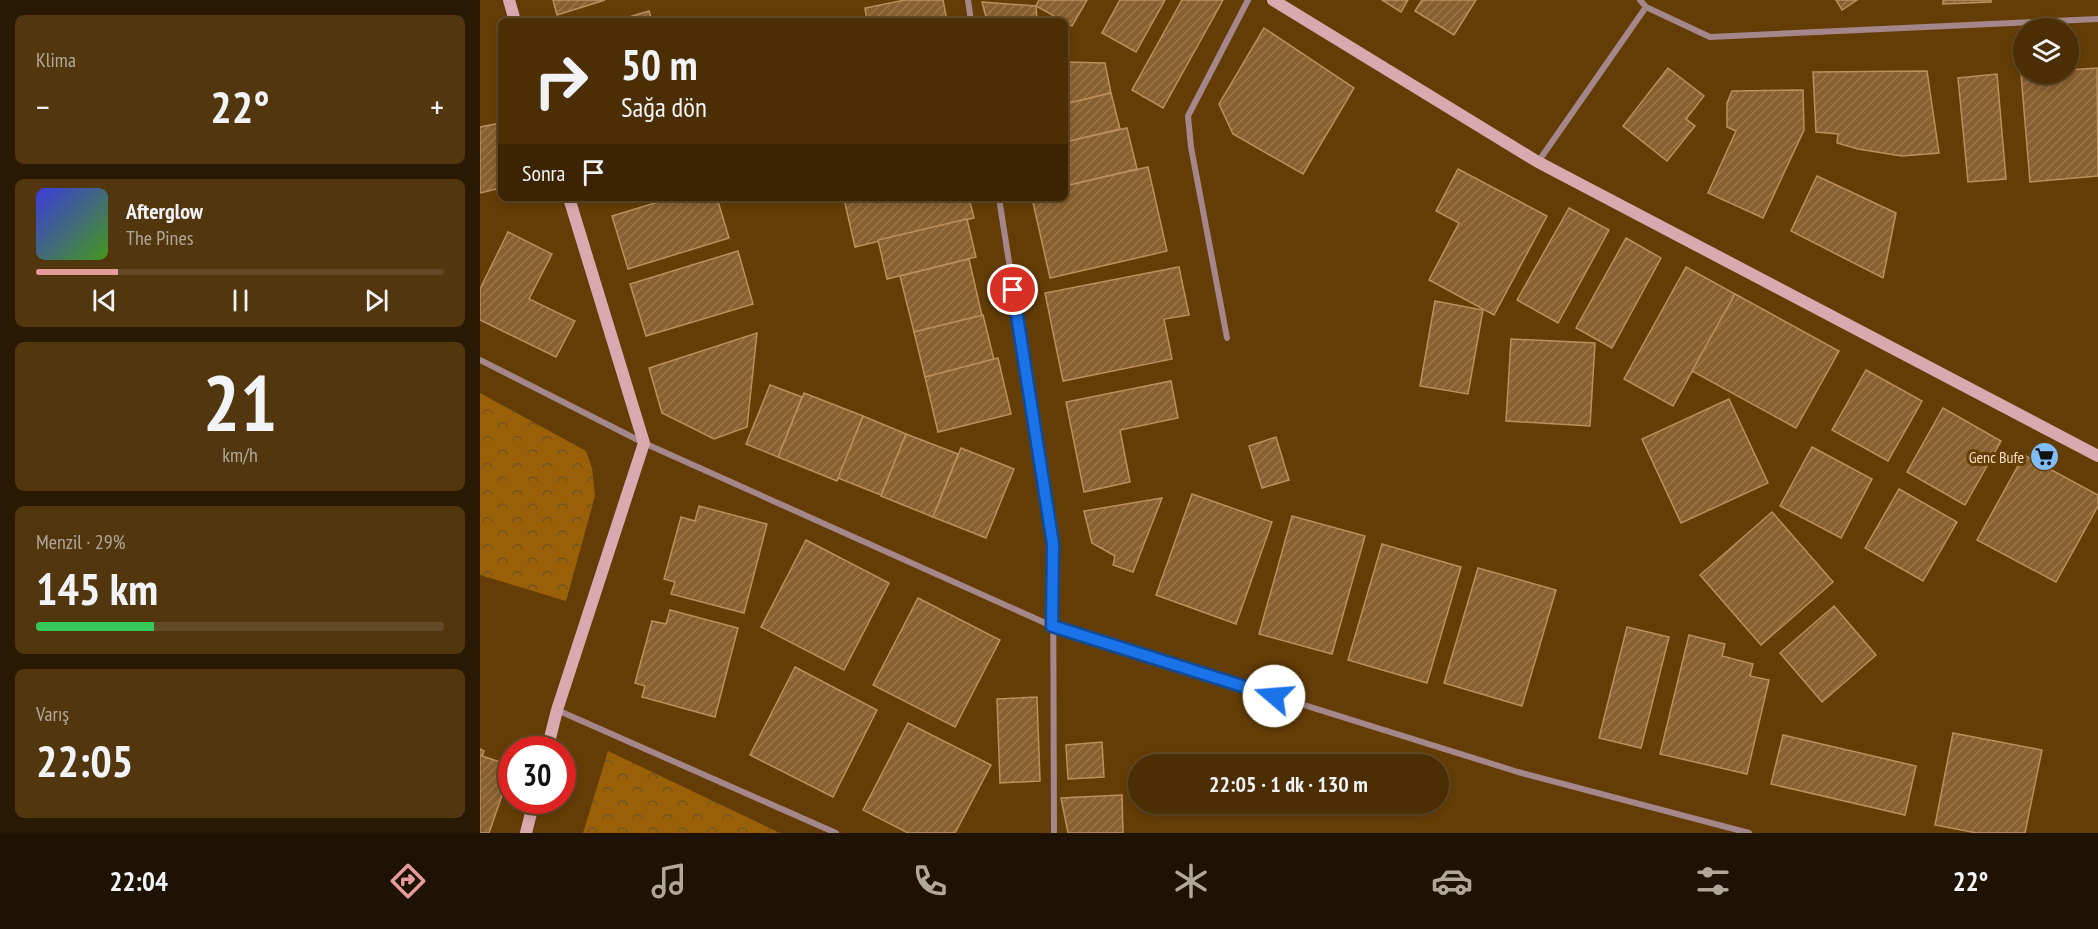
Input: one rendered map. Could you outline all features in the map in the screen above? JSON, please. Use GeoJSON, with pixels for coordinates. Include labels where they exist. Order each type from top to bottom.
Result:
{"type":"FeatureCollection","features":[{"type":"Feature","properties":{"kind":"main road"},"geometry":{"type":"LineString","coordinates":[[509,0],[514,18]]}},
{"type":"Feature","properties":{"kind":"main road"},"geometry":{"type":"LineString","coordinates":[[1273,0],[1538,162],[2098,456]]}},
{"type":"Feature","properties":{"kind":"main road"},"geometry":{"type":"LineString","coordinates":[[550,736],[644,443],[570,201]]}},
{"type":"Feature","properties":{"kind":"main road"},"geometry":{"type":"LineString","coordinates":[[526,833],[531,814]]}},
{"type":"Feature","properties":{"kind":"street"},"geometry":{"type":"LineString","coordinates":[[968,0],[971,18]]}},
{"type":"Feature","properties":{"kind":"street"},"geometry":{"type":"LineString","coordinates":[[1227,338],[1191,147],[1188,116],[1248,0]]}},
{"type":"Feature","properties":{"kind":"street"},"geometry":{"type":"LineString","coordinates":[[1640,0],[1647,7],[1710,38],[2098,19]]}},
{"type":"Feature","properties":{"kind":"street"},"geometry":{"type":"LineString","coordinates":[[1538,162],[1647,7]]}},
{"type":"Feature","properties":{"kind":"street"},"geometry":{"type":"LineString","coordinates":[[999,201],[1053,544],[1054,833]]}},
{"type":"Feature","properties":{"kind":"street"},"geometry":{"type":"LineString","coordinates":[[480,360],[644,443],[1052,626],[1518,772],[1749,833]]}},
{"type":"Feature","properties":{"kind":"street"},"geometry":{"type":"LineString","coordinates":[[557,710],[836,833]]}},
{"type":"Feature","properties":{"kind":"green space"},"geometry":{"type":"Polygon","coordinates":[[[480,393],[586,451],[592,468],[595,496],[566,601],[480,575],[480,393]]]}},
{"type":"Feature","properties":{"kind":"green space"},"geometry":{"type":"Polygon","coordinates":[[[608,751],[780,833],[583,833],[608,751]]]}},
{"type":"Feature","properties":{"kind":"building"},"geometry":{"type":"Polygon","coordinates":[[[553,0],[605,0],[557,15],[553,0]]]}},
{"type":"Feature","properties":{"kind":"building"},"geometry":{"type":"Polygon","coordinates":[[[905,0],[943,0],[946,18],[867,18],[865,8],[905,0]]]}},
{"type":"Feature","properties":{"kind":"building"},"geometry":{"type":"Polygon","coordinates":[[[1039,0],[1087,0],[1072,26],[1068,24],[1068,18],[1058,18],[1036,6],[1039,0]]]}},
{"type":"Feature","properties":{"kind":"building"},"geometry":{"type":"Polygon","coordinates":[[[1120,0],[1165,0],[1136,52],[1102,33],[1120,0]]]}},
{"type":"Feature","properties":{"kind":"building"},"geometry":{"type":"Polygon","coordinates":[[[1182,0],[1223,0],[1163,108],[1132,90],[1182,0]]]}},
{"type":"Feature","properties":{"kind":"building"},"geometry":{"type":"Polygon","coordinates":[[[1382,0],[1408,0],[1401,12],[1382,0]]]}},
{"type":"Feature","properties":{"kind":"building"},"geometry":{"type":"Polygon","coordinates":[[[1422,0],[1476,0],[1454,35],[1415,11],[1422,0]]]}},
{"type":"Feature","properties":{"kind":"building"},"geometry":{"type":"Polygon","coordinates":[[[1836,0],[1857,0],[1842,10],[1836,0]]]}},
{"type":"Feature","properties":{"kind":"building"},"geometry":{"type":"Polygon","coordinates":[[[1943,0],[1991,0],[1991,2],[1943,4],[1943,0]]]}},
{"type":"Feature","properties":{"kind":"building"},"geometry":{"type":"Polygon","coordinates":[[[982,2],[1036,6],[1037,18],[986,18],[982,2]]]}},
{"type":"Feature","properties":{"kind":"building"},"geometry":{"type":"Polygon","coordinates":[[[649,11],[651,18],[626,18],[649,11]]]}},
{"type":"Feature","properties":{"kind":"building"},"geometry":{"type":"Polygon","coordinates":[[[1264,28],[1354,88],[1303,174],[1233,134],[1219,104],[1264,28]]]}},
{"type":"Feature","properties":{"kind":"building"},"geometry":{"type":"Polygon","coordinates":[[[1068,62],[1105,63],[1111,93],[1068,103],[1068,62]]]}},
{"type":"Feature","properties":{"kind":"building"},"geometry":{"type":"Polygon","coordinates":[[[1668,68],[1704,96],[1686,119],[1695,126],[1667,161],[1623,126],[1668,68]]]}},
{"type":"Feature","properties":{"kind":"building"},"geometry":{"type":"Polygon","coordinates":[[[2097,68],[2098,176],[2030,182],[2022,84],[2079,84],[2079,69],[2097,68]]]}},
{"type":"Feature","properties":{"kind":"building"},"geometry":{"type":"Polygon","coordinates":[[[1927,71],[1939,153],[1902,156],[1858,149],[1837,143],[1838,134],[1816,132],[1813,72],[1927,71]]]}},
{"type":"Feature","properties":{"kind":"building"},"geometry":{"type":"Polygon","coordinates":[[[1997,74],[2006,179],[1968,182],[1958,78],[1997,74]]]}},
{"type":"Feature","properties":{"kind":"building"},"geometry":{"type":"Polygon","coordinates":[[[1803,90],[1804,130],[1763,218],[1708,193],[1736,131],[1727,127],[1727,103],[1732,91],[1803,90]]]}},
{"type":"Feature","properties":{"kind":"building"},"geometry":{"type":"Polygon","coordinates":[[[1111,93],[1120,129],[1068,141],[1068,103],[1111,93]]]}},
{"type":"Feature","properties":{"kind":"building"},"geometry":{"type":"Polygon","coordinates":[[[498,124],[498,189],[480,193],[480,127],[498,124]]]}},
{"type":"Feature","properties":{"kind":"building"},"geometry":{"type":"Polygon","coordinates":[[[1127,128],[1137,169],[1068,185],[1068,141],[1127,128]]]}},
{"type":"Feature","properties":{"kind":"building"},"geometry":{"type":"Polygon","coordinates":[[[1148,167],[1167,251],[1050,278],[1033,201],[1068,201],[1068,185],[1148,167]]]}},
{"type":"Feature","properties":{"kind":"building"},"geometry":{"type":"Polygon","coordinates":[[[1458,169],[1547,216],[1494,315],[1429,280],[1459,223],[1436,211],[1458,169]]]}},
{"type":"Feature","properties":{"kind":"building"},"geometry":{"type":"Polygon","coordinates":[[[1817,176],[1896,213],[1883,278],[1791,231],[1817,176]]]}},
{"type":"Feature","properties":{"kind":"building"},"geometry":{"type":"Polygon","coordinates":[[[661,201],[718,201],[729,238],[628,269],[612,216],[661,201]]]}},
{"type":"Feature","properties":{"kind":"building"},"geometry":{"type":"Polygon","coordinates":[[[844,201],[970,201],[974,218],[855,247],[844,201]]]}},
{"type":"Feature","properties":{"kind":"building"},"geometry":{"type":"Polygon","coordinates":[[[1569,208],[1609,230],[1558,323],[1517,300],[1569,208]]]}},
{"type":"Feature","properties":{"kind":"building"},"geometry":{"type":"Polygon","coordinates":[[[967,219],[976,257],[887,279],[878,240],[967,219]]]}},
{"type":"Feature","properties":{"kind":"building"},"geometry":{"type":"Polygon","coordinates":[[[508,232],[552,254],[529,299],[575,321],[556,357],[480,320],[480,289],[508,232]]]}},
{"type":"Feature","properties":{"kind":"building"},"geometry":{"type":"Polygon","coordinates":[[[1626,238],[1661,258],[1612,348],[1576,328],[1626,238]]]}},
{"type":"Feature","properties":{"kind":"building"},"geometry":{"type":"Polygon","coordinates":[[[738,251],[753,304],[646,336],[630,284],[738,251]]]}},
{"type":"Feature","properties":{"kind":"building"},"geometry":{"type":"Polygon","coordinates":[[[969,259],[982,316],[914,332],[900,276],[969,259]]]}},
{"type":"Feature","properties":{"kind":"building"},"geometry":{"type":"Polygon","coordinates":[[[1179,267],[1189,315],[1164,319],[1172,359],[1063,381],[1045,293],[1179,267]]]}},
{"type":"Feature","properties":{"kind":"building"},"geometry":{"type":"Polygon","coordinates":[[[1686,267],[1735,294],[1673,406],[1624,379],[1686,267]]]}},
{"type":"Feature","properties":{"kind":"building"},"geometry":{"type":"Polygon","coordinates":[[[1735,294],[1839,351],[1796,428],[1692,371],[1735,294]]]}},
{"type":"Feature","properties":{"kind":"building"},"geometry":{"type":"Polygon","coordinates":[[[1435,301],[1483,310],[1468,394],[1420,386],[1435,301]]]}},
{"type":"Feature","properties":{"kind":"building"},"geometry":{"type":"Polygon","coordinates":[[[983,315],[994,360],[925,377],[914,332],[983,315]]]}},
{"type":"Feature","properties":{"kind":"building"},"geometry":{"type":"Polygon","coordinates":[[[757,333],[747,427],[714,439],[662,413],[649,368],[757,333]]]}},
{"type":"Feature","properties":{"kind":"building"},"geometry":{"type":"Polygon","coordinates":[[[1511,339],[1595,343],[1590,426],[1506,421],[1511,339]]]}},
{"type":"Feature","properties":{"kind":"building"},"geometry":{"type":"Polygon","coordinates":[[[998,358],[1011,414],[938,432],[925,377],[998,358]]]}},
{"type":"Feature","properties":{"kind":"building"},"geometry":{"type":"Polygon","coordinates":[[[1866,370],[1922,401],[1888,461],[1832,430],[1866,370]]]}},
{"type":"Feature","properties":{"kind":"building"},"geometry":{"type":"Polygon","coordinates":[[[1171,381],[1178,418],[1120,430],[1130,482],[1084,492],[1066,402],[1171,381]]]}},
{"type":"Feature","properties":{"kind":"building"},"geometry":{"type":"Polygon","coordinates":[[[770,385],[802,397],[778,457],[746,444],[770,385]]]}},
{"type":"Feature","properties":{"kind":"building"},"geometry":{"type":"Polygon","coordinates":[[[804,393],[863,416],[837,481],[778,457],[804,393]]]}},
{"type":"Feature","properties":{"kind":"building"},"geometry":{"type":"Polygon","coordinates":[[[1729,399],[1768,483],[1681,523],[1642,439],[1729,399]]]}},
{"type":"Feature","properties":{"kind":"building"},"geometry":{"type":"Polygon","coordinates":[[[1943,408],[2001,441],[1965,505],[1907,472],[1943,408]]]}},
{"type":"Feature","properties":{"kind":"building"},"geometry":{"type":"Polygon","coordinates":[[[863,416],[906,434],[881,495],[838,478],[863,416]]]}},
{"type":"Feature","properties":{"kind":"building"},"geometry":{"type":"Polygon","coordinates":[[[906,434],[958,454],[933,517],[881,496],[906,434]]]}},
{"type":"Feature","properties":{"kind":"building"},"geometry":{"type":"Polygon","coordinates":[[[1276,437],[1289,480],[1262,488],[1249,446],[1276,437]]]}},
{"type":"Feature","properties":{"kind":"building"},"geometry":{"type":"Polygon","coordinates":[[[1812,447],[1872,479],[1841,538],[1780,506],[1812,447]]]}},
{"type":"Feature","properties":{"kind":"building"},"geometry":{"type":"Polygon","coordinates":[[[961,448],[1014,469],[986,538],[933,517],[961,448]]]}},
{"type":"Feature","properties":{"kind":"building"},"geometry":{"type":"Polygon","coordinates":[[[2024,455],[2098,495],[2098,506],[2056,582],[1977,540],[2024,455]]]}},
{"type":"Feature","properties":{"kind":"building"},"geometry":{"type":"Polygon","coordinates":[[[1899,489],[1957,522],[1923,581],[1865,548],[1899,489]]]}},
{"type":"Feature","properties":{"kind":"building"},"geometry":{"type":"Polygon","coordinates":[[[1192,494],[1272,522],[1236,624],[1156,595],[1192,494]]]}},
{"type":"Feature","properties":{"kind":"building"},"geometry":{"type":"Polygon","coordinates":[[[1162,498],[1133,572],[1113,565],[1115,556],[1092,543],[1084,511],[1162,498]]]}},
{"type":"Feature","properties":{"kind":"building"},"geometry":{"type":"Polygon","coordinates":[[[699,506],[767,524],[744,613],[671,594],[675,582],[664,579],[681,517],[695,521],[699,506]]]}},
{"type":"Feature","properties":{"kind":"building"},"geometry":{"type":"Polygon","coordinates":[[[1772,512],[1833,582],[1761,645],[1700,575],[1772,512]]]}},
{"type":"Feature","properties":{"kind":"building"},"geometry":{"type":"Polygon","coordinates":[[[1292,516],[1365,536],[1332,654],[1259,634],[1292,516]]]}},
{"type":"Feature","properties":{"kind":"building"},"geometry":{"type":"Polygon","coordinates":[[[806,540],[889,583],[844,670],[761,627],[806,540]]]}},
{"type":"Feature","properties":{"kind":"building"},"geometry":{"type":"Polygon","coordinates":[[[1382,544],[1461,567],[1427,683],[1348,660],[1382,544]]]}},
{"type":"Feature","properties":{"kind":"building"},"geometry":{"type":"Polygon","coordinates":[[[1478,568],[1556,590],[1522,706],[1444,683],[1478,568]]]}},
{"type":"Feature","properties":{"kind":"building"},"geometry":{"type":"Polygon","coordinates":[[[918,598],[1000,640],[955,727],[873,685],[918,598]]]}},
{"type":"Feature","properties":{"kind":"building"},"geometry":{"type":"Polygon","coordinates":[[[1834,606],[1876,655],[1822,702],[1780,653],[1834,606]]]}},
{"type":"Feature","properties":{"kind":"building"},"geometry":{"type":"Polygon","coordinates":[[[670,610],[738,628],[715,717],[642,697],[645,686],[635,683],[652,621],[666,624],[670,610]]]}},
{"type":"Feature","properties":{"kind":"building"},"geometry":{"type":"Polygon","coordinates":[[[1627,627],[1669,637],[1641,748],[1599,738],[1627,627]]]}},
{"type":"Feature","properties":{"kind":"building"},"geometry":{"type":"Polygon","coordinates":[[[1689,635],[1725,644],[1722,656],[1753,664],[1750,676],[1769,680],[1747,774],[1660,754],[1689,635]]]}},
{"type":"Feature","properties":{"kind":"building"},"geometry":{"type":"Polygon","coordinates":[[[795,667],[877,710],[833,797],[750,755],[795,667]]]}},
{"type":"Feature","properties":{"kind":"building"},"geometry":{"type":"Polygon","coordinates":[[[1037,697],[1040,781],[1000,783],[997,699],[1037,697]]]}},
{"type":"Feature","properties":{"kind":"building"},"geometry":{"type":"Polygon","coordinates":[[[908,723],[991,765],[955,833],[908,833],[863,810],[908,723]]]}},
{"type":"Feature","properties":{"kind":"building"},"geometry":{"type":"Polygon","coordinates":[[[1953,733],[2042,750],[2025,833],[1977,833],[1935,825],[1953,733]]]}},
{"type":"Feature","properties":{"kind":"building"},"geometry":{"type":"Polygon","coordinates":[[[1783,735],[1916,766],[1905,815],[1771,784],[1783,735]]]}},
{"type":"Feature","properties":{"kind":"building"},"geometry":{"type":"Polygon","coordinates":[[[1102,742],[1104,777],[1068,779],[1066,745],[1102,742]]]}},
{"type":"Feature","properties":{"kind":"building"},"geometry":{"type":"Polygon","coordinates":[[[480,749],[484,751],[482,756],[498,761],[498,807],[489,833],[480,833],[480,749]]]}},
{"type":"Feature","properties":{"kind":"building"},"geometry":{"type":"Polygon","coordinates":[[[1122,795],[1123,833],[1068,833],[1061,798],[1122,795]]]}},
{"type":"Feature","properties":{"kind":"place","name":"Genc Bufe"},"geometry":{"type":"Point","coordinates":[2045,457]}},
{"type":"Feature","properties":{"kind":"route"},"geometry":{"type":"LineString","coordinates":[[1013,290],[1053,544],[1052,626],[1274,696]]}}]}
